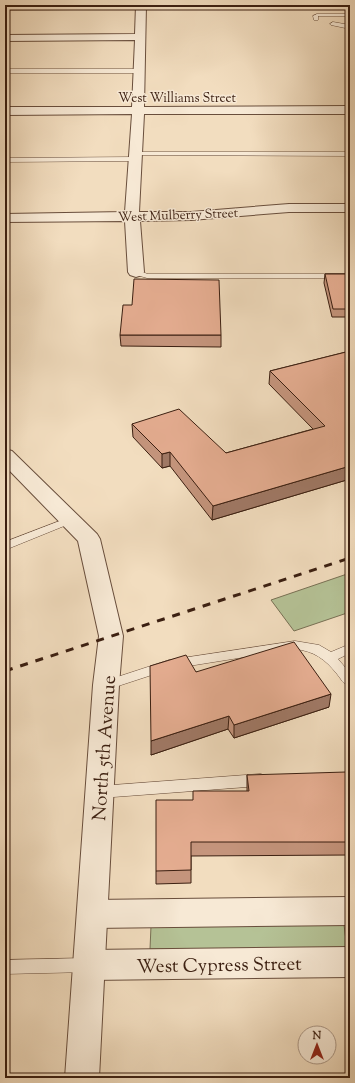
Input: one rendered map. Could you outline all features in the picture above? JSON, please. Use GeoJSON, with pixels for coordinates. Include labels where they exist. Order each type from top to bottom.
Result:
{"type":"FeatureCollection","features":[{"type":"Feature","properties":{"kind":"street"},"geometry":{"type":"LineString","coordinates":[[136,272],[132,216],[138,111],[141,6]]}},
{"type":"Feature","properties":{"kind":"street"},"geometry":{"type":"LineString","coordinates":[[5,38],[140,37]]}},
{"type":"Feature","properties":{"kind":"street","name":"West Williams Street"},"geometry":{"type":"LineString","coordinates":[[5,111],[350,110]]}},
{"type":"Feature","properties":{"kind":"street","name":"West Mulberry Street"},"geometry":{"type":"LineString","coordinates":[[5,218],[191,216],[289,208],[350,208]]}},
{"type":"Feature","properties":{"kind":"street","name":"North 5th Avenue"},"geometry":{"type":"LineString","coordinates":[[5,455],[89,539],[111,636],[106,684],[82,1078]]}},
{"type":"Feature","properties":{"kind":"street"},"geometry":{"type":"LineString","coordinates":[[92,914],[350,912]]}},
{"type":"Feature","properties":{"kind":"street","name":"West Cypress Street"},"geometry":{"type":"LineString","coordinates":[[89,965],[350,962]]}},
{"type":"Feature","properties":{"kind":"lane"},"geometry":{"type":"LineString","coordinates":[[5,9],[141,6]]}},
{"type":"Feature","properties":{"kind":"lane"},"geometry":{"type":"LineString","coordinates":[[316,19],[315,16],[317,15],[350,14]]}},
{"type":"Feature","properties":{"kind":"lane"},"geometry":{"type":"LineString","coordinates":[[333,24],[350,26]]}},
{"type":"Feature","properties":{"kind":"lane"},"geometry":{"type":"LineString","coordinates":[[5,71],[139,71]]}},
{"type":"Feature","properties":{"kind":"lane"},"geometry":{"type":"LineString","coordinates":[[5,160],[350,154]]}},
{"type":"Feature","properties":{"kind":"lane"},"geometry":{"type":"LineString","coordinates":[[136,272],[146,276],[350,276]]}},
{"type":"Feature","properties":{"kind":"lane"},"geometry":{"type":"LineString","coordinates":[[5,546],[70,520]]}},
{"type":"Feature","properties":{"kind":"lane"},"geometry":{"type":"LineString","coordinates":[[106,684],[169,665],[295,645],[309,645],[322,650],[331,657],[350,682]]}},
{"type":"Feature","properties":{"kind":"lane"},"geometry":{"type":"LineString","coordinates":[[331,657],[350,648]]}},
{"type":"Feature","properties":{"kind":"lane"},"geometry":{"type":"LineString","coordinates":[[100,792],[275,780]]}},
{"type":"Feature","properties":{"kind":"lane"},"geometry":{"type":"LineString","coordinates":[[5,967],[89,965]]}},
{"type":"Feature","properties":{"kind":"green space"},"geometry":{"type":"Polygon","coordinates":[[[350,573],[350,612],[294,631],[271,600],[350,573]]]}},
{"type":"Feature","properties":{"kind":"green space"},"geometry":{"type":"Polygon","coordinates":[[[344,925],[347,948],[150,949],[151,926],[344,925]]]}},
{"type":"Feature","properties":{"kind":"building"},"geometry":{"type":"Polygon","coordinates":[[[325,274],[350,274],[350,309],[333,309],[325,274]]]}},
{"type":"Feature","properties":{"kind":"building"},"geometry":{"type":"Polygon","coordinates":[[[134,279],[219,280],[221,335],[120,335],[123,305],[132,305],[134,279]]]}},
{"type":"Feature","properties":{"kind":"building"},"geometry":{"type":"Polygon","coordinates":[[[350,351],[350,466],[213,506],[170,452],[162,454],[132,424],[179,409],[226,453],[325,426],[270,371],[350,351]]]}},
{"type":"Feature","properties":{"kind":"building"},"geometry":{"type":"Polygon","coordinates":[[[294,642],[331,694],[234,725],[229,716],[151,741],[150,666],[186,655],[196,672],[294,642]]]}},
{"type":"Feature","properties":{"kind":"building"},"geometry":{"type":"Polygon","coordinates":[[[346,772],[350,799],[350,842],[191,842],[191,870],[156,871],[156,800],[193,800],[193,791],[249,791],[247,775],[346,772]]]}},
{"type":"Feature","properties":{"kind":"railway"},"geometry":{"type":"LineString","coordinates":[[5,671],[350,558]]}}]}
